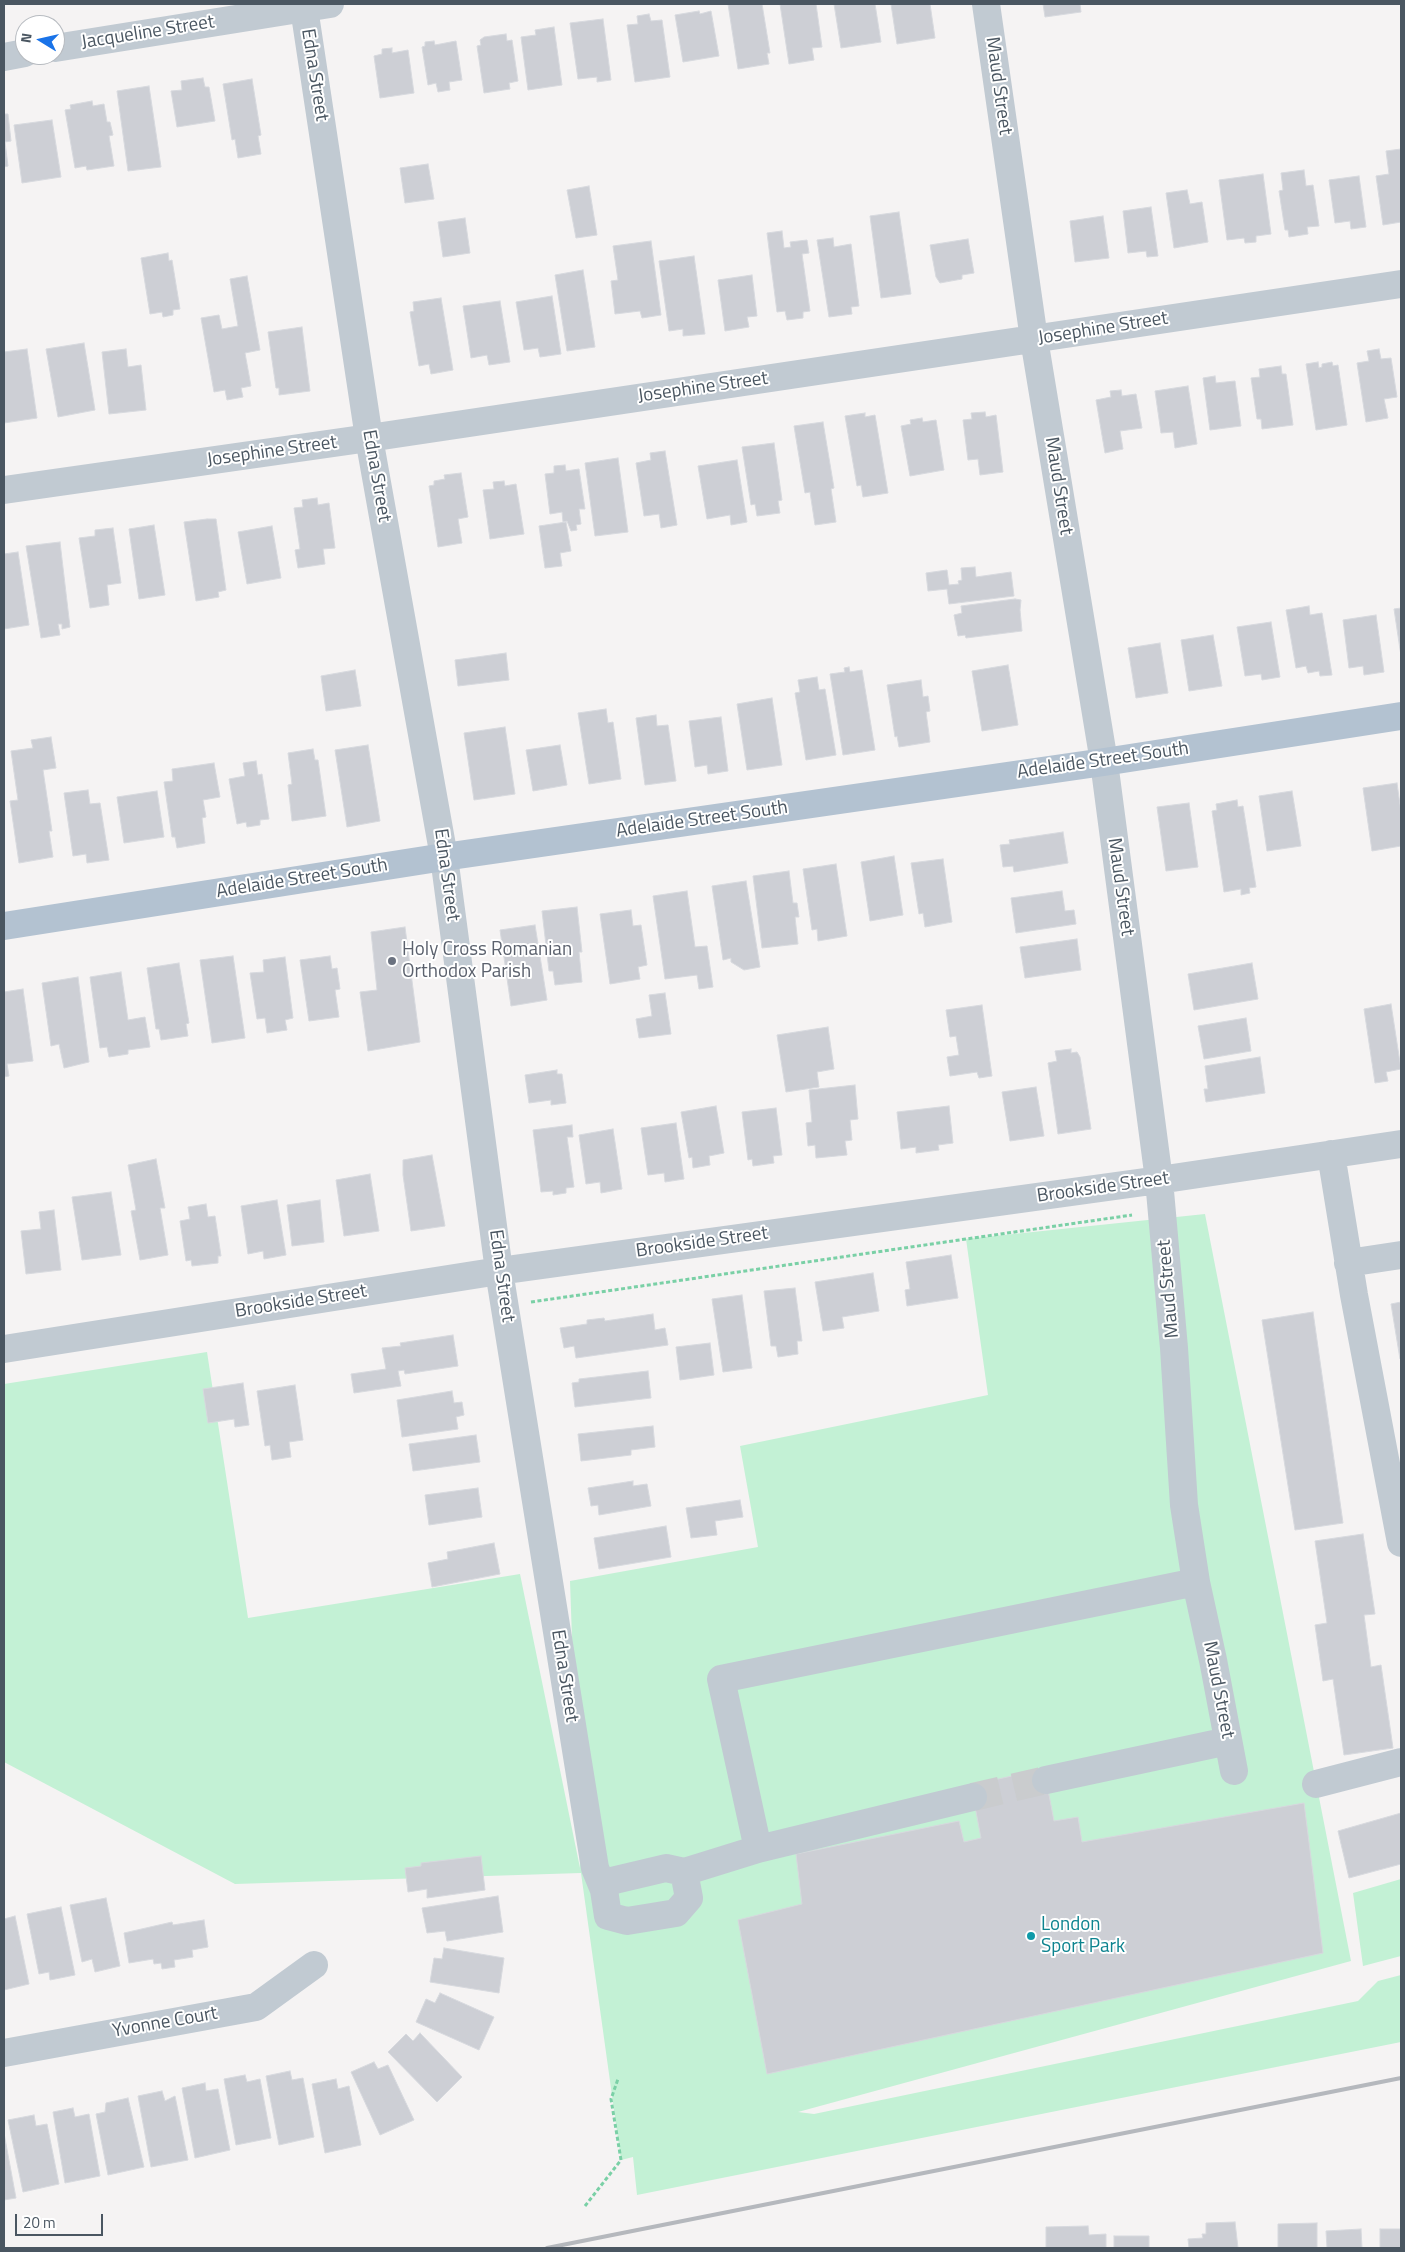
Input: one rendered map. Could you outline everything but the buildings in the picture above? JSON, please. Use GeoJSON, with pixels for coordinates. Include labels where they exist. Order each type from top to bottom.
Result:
{"type":"FeatureCollection","features":[{"type":"Feature","properties":{"kind":"main road","name":"Adelaide Street South"},"geometry":{"type":"LineString","coordinates":[[4,926],[444,857],[1104,762],[1401,716]]}},
{"type":"Feature","properties":{"kind":"street","name":"Maud Street"},"geometry":{"type":"LineString","coordinates":[[986,4],[1034,339],[1104,762],[1159,1180],[1173,1338],[1184,1505],[1196,1582],[1234,1771]]}},
{"type":"Feature","properties":{"kind":"street","name":"Jacqueline Street"},"geometry":{"type":"LineString","coordinates":[[65,46],[317,6]]}},
{"type":"Feature","properties":{"kind":"street","name":"Edna Street"},"geometry":{"type":"LineString","coordinates":[[317,6],[369,438],[444,857],[499,1271],[595,1868],[604,1890],[608,1916],[627,1922],[676,1913],[689,1898],[684,1872]]}},
{"type":"Feature","properties":{"kind":"street","name":"Josephine Street"},"geometry":{"type":"LineString","coordinates":[[4,490],[369,438],[1401,284]]}},
{"type":"Feature","properties":{"kind":"street","name":"Brookside Street"},"geometry":{"type":"LineString","coordinates":[[4,1350],[499,1271],[1159,1180],[1401,1144]]}},
{"type":"Feature","properties":{"kind":"street"},"geometry":{"type":"LineString","coordinates":[[1331,1154],[1348,1262],[1401,1543]]}},
{"type":"Feature","properties":{"kind":"street"},"geometry":{"type":"LineString","coordinates":[[1348,1262],[1401,1255]]}},
{"type":"Feature","properties":{"kind":"street"},"geometry":{"type":"LineString","coordinates":[[758,1849],[722,1679],[1196,1582]]}},
{"type":"Feature","properties":{"kind":"street"},"geometry":{"type":"LineString","coordinates":[[1046,1780],[1228,1740]]}},
{"type":"Feature","properties":{"kind":"street"},"geometry":{"type":"LineString","coordinates":[[1316,1784],[1401,1762]]}},
{"type":"Feature","properties":{"kind":"street"},"geometry":{"type":"LineString","coordinates":[[604,1890],[612,1881],[666,1868],[684,1872],[758,1849],[973,1797]]}},
{"type":"Feature","properties":{"kind":"street","name":"Yvonne Court"},"geometry":{"type":"LineString","coordinates":[[4,2053],[256,2006],[314,1965]]}},
{"type":"Feature","properties":{"kind":"path"},"geometry":{"type":"LineString","coordinates":[[529,1302],[1132,1215]]}},
{"type":"Feature","properties":{"kind":"path"},"geometry":{"type":"LineString","coordinates":[[585,2206],[621,2160],[611,2099],[618,2079]]}},
{"type":"Feature","properties":{"kind":"green space"},"geometry":{"type":"Polygon","coordinates":[[[1205,1214],[1351,1961],[798,2112],[814,2114],[1358,2001],[1378,1981],[1401,1975],[1401,2042],[637,2195],[633,2157],[621,2160],[581,1873],[235,1884],[4,1762],[4,1384],[207,1352],[248,1618],[520,1574],[580,1868],[570,1581],[758,1547],[740,1446],[988,1395],[966,1239],[1205,1214]]]}},
{"type":"Feature","properties":{"kind":"green space"},"geometry":{"type":"Polygon","coordinates":[[[1401,1879],[1401,1956],[1363,1966],[1353,1893],[1401,1879]]]}},
{"type":"Feature","properties":{"kind":"tunnel"},"geometry":{"type":"LineString","coordinates":[[973,1797],[1046,1780]]}},
{"type":"Feature","properties":{"kind":"railway"},"geometry":{"type":"LineString","coordinates":[[547,2248],[1401,2078]]}},
{"type":"Feature","properties":{"kind":"place","name":"Holy Cross Romanian Orthodox Parish"},"geometry":{"type":"Point","coordinates":[392,961]}},
{"type":"Feature","properties":{"kind":"place","name":"London Sport Park"},"geometry":{"type":"Point","coordinates":[1031,1936]}}]}
